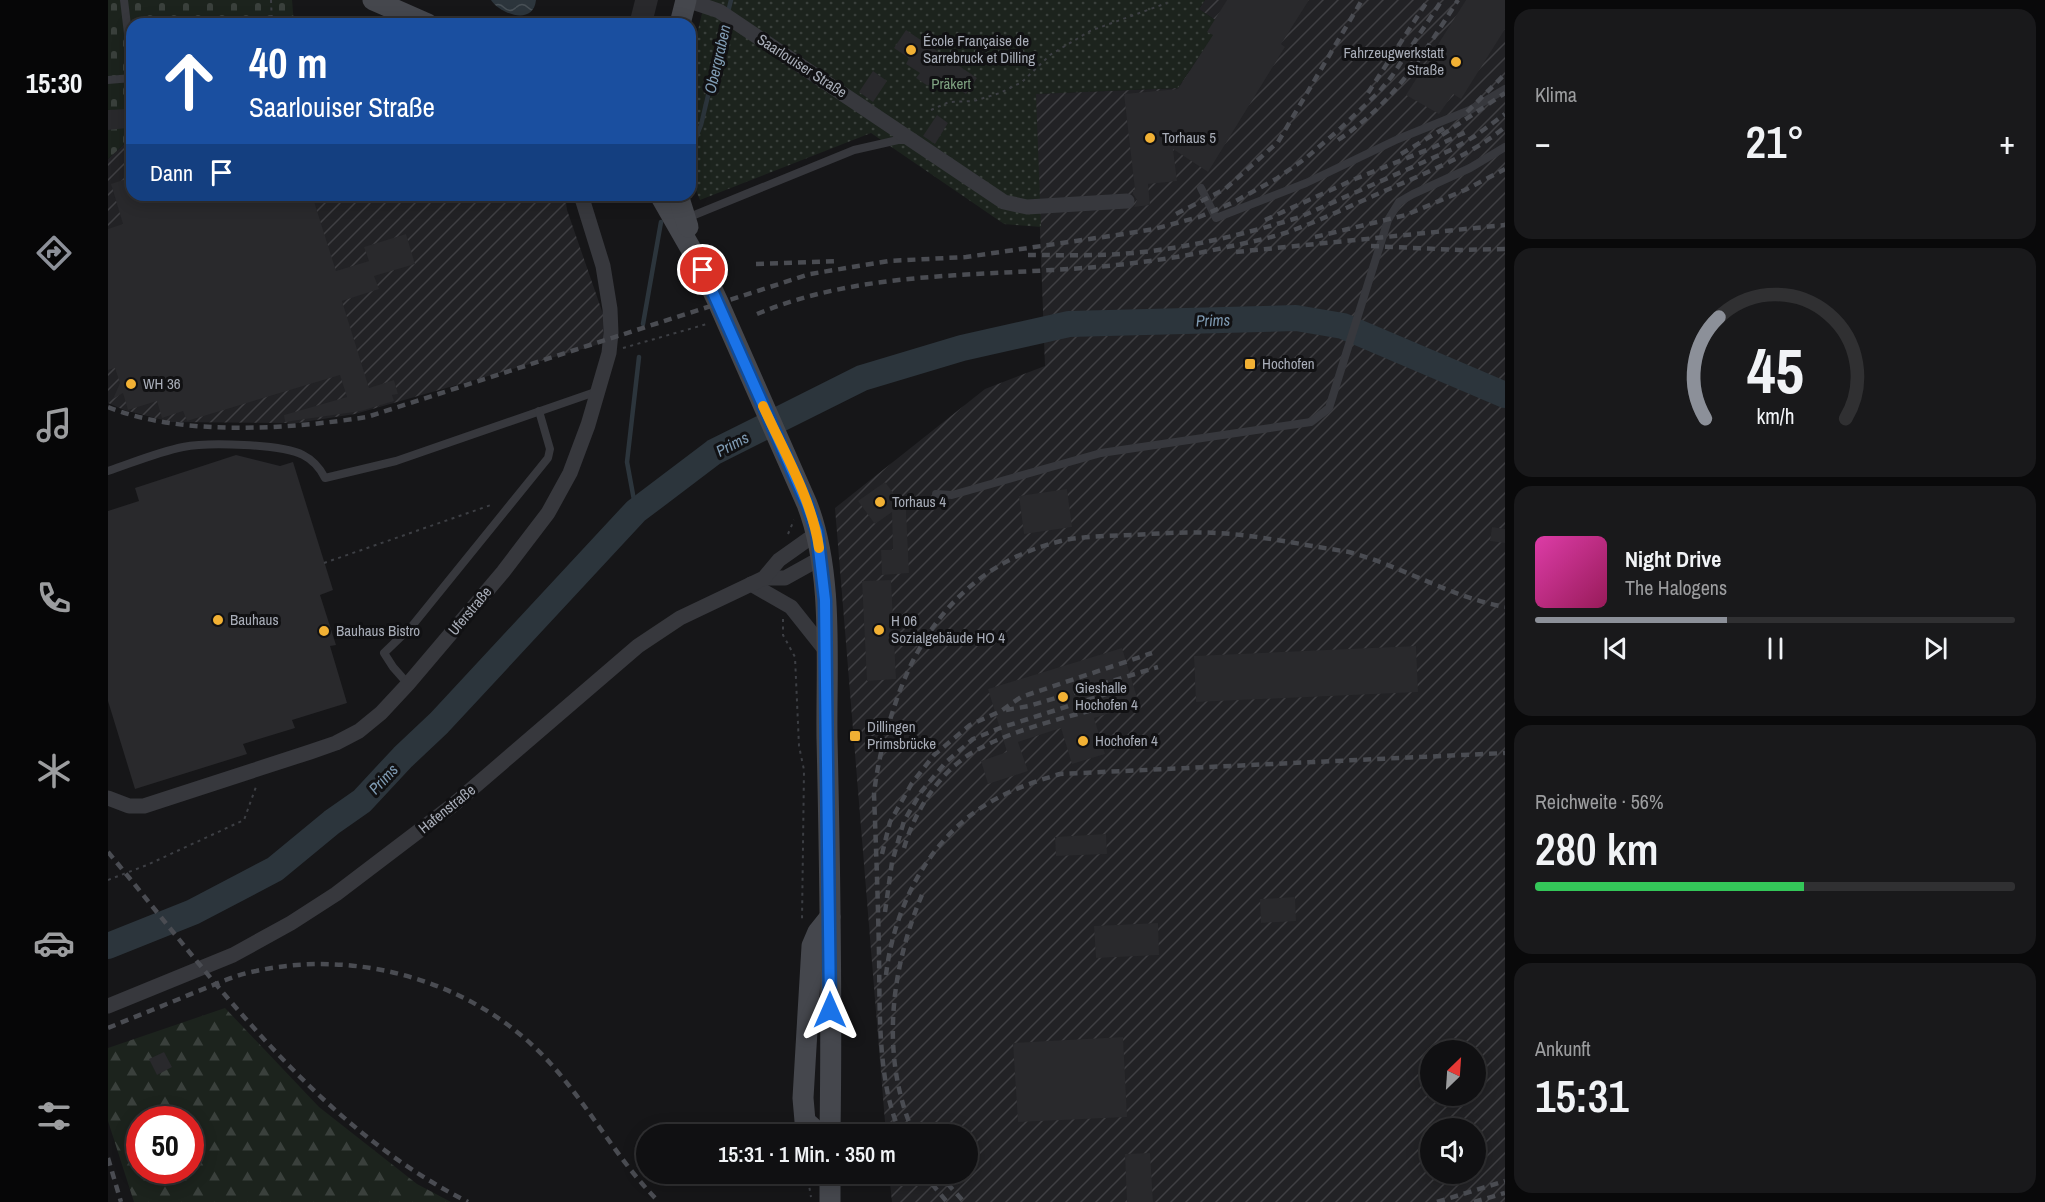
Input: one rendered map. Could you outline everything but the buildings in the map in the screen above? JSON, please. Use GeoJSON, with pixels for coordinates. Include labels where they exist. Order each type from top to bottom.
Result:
{"type":"FeatureCollection","features":[{"type":"Feature","properties":{"kind":"main road"},"geometry":{"type":"LineString","coordinates":[[374,0],[414,18]]}},
{"type":"Feature","properties":{"kind":"main road","name":"Saarlouiser Straße"},"geometry":{"type":"LineString","coordinates":[[681,18],[686,0]]}},
{"type":"Feature","properties":{"kind":"main road"},"geometry":{"type":"LineString","coordinates":[[663,201],[703,270]]}},
{"type":"Feature","properties":{"kind":"main road"},"geometry":{"type":"LineString","coordinates":[[673,201],[728,326],[801,509],[817,532],[825,600],[830,915],[830,1124]]}},
{"type":"Feature","properties":{"kind":"main road"},"geometry":{"type":"LineString","coordinates":[[680,201],[693,245]]}},
{"type":"Feature","properties":{"kind":"main road"},"geometry":{"type":"LineString","coordinates":[[830,1184],[831,1202]]}},
{"type":"Feature","properties":{"kind":"street","name":"Saarlouiser Straße"},"geometry":{"type":"LineString","coordinates":[[686,0],[718,10],[1004,202],[1027,207],[1127,201]]}},
{"type":"Feature","properties":{"kind":"street","name":"Uferstraße"},"geometry":{"type":"LineString","coordinates":[[108,798],[129,806],[144,806],[336,743],[358,731],[381,713],[408,684],[503,572],[548,513],[570,473],[588,425],[609,352],[610,309],[603,266],[582,201]]}},
{"type":"Feature","properties":{"kind":"street","name":"Uferstraße"},"geometry":{"type":"LineString","coordinates":[[589,201],[589,223]]}},
{"type":"Feature","properties":{"kind":"street","name":"Hafenstraße"},"geometry":{"type":"LineString","coordinates":[[108,1006],[233,955],[336,894],[453,806],[638,646],[680,618],[757,581],[779,560],[817,532]]}},
{"type":"Feature","properties":{"kind":"street","name":"Hafenstraße"},"geometry":{"type":"LineString","coordinates":[[757,581],[785,578],[821,558]]}},
{"type":"Feature","properties":{"kind":"street"},"geometry":{"type":"LineString","coordinates":[[757,581],[790,607],[826,651]]}},
{"type":"Feature","properties":{"kind":"lane"},"geometry":{"type":"LineString","coordinates":[[124,0],[126,18]]}},
{"type":"Feature","properties":{"kind":"lane"},"geometry":{"type":"LineString","coordinates":[[108,80],[126,78]]}},
{"type":"Feature","properties":{"kind":"lane"},"geometry":{"type":"LineString","coordinates":[[1200,188],[1216,218],[1306,183],[1398,139],[1470,110],[1505,89]]}},
{"type":"Feature","properties":{"kind":"lane"},"geometry":{"type":"LineString","coordinates":[[686,219],[854,150],[898,140],[914,140]]}},
{"type":"Feature","properties":{"kind":"lane"},"geometry":{"type":"LineString","coordinates":[[936,494],[952,495],[1101,453],[1311,422],[1329,408],[1388,220],[1399,202],[1470,168],[1505,147]]}},
{"type":"Feature","properties":{"kind":"lane"},"geometry":{"type":"LineString","coordinates":[[108,471],[182,447],[227,446],[272,448],[297,453],[315,464],[324,478],[396,461],[598,391]]}},
{"type":"Feature","properties":{"kind":"lane"},"geometry":{"type":"LineString","coordinates":[[408,684],[384,653],[427,609],[548,458],[550,449],[539,411]]}},
{"type":"Feature","properties":{"kind":"path"},"geometry":{"type":"LineString","coordinates":[[271,0],[272,18]]}},
{"type":"Feature","properties":{"kind":"path"},"geometry":{"type":"LineString","coordinates":[[931,110],[949,102],[974,101],[1000,93],[1022,82],[1050,55],[1090,30],[1167,3]]}},
{"type":"Feature","properties":{"kind":"path"},"geometry":{"type":"LineString","coordinates":[[629,347],[728,326]]}},
{"type":"Feature","properties":{"kind":"path"},"geometry":{"type":"LineString","coordinates":[[324,563],[491,505]]}},
{"type":"Feature","properties":{"kind":"path"},"geometry":{"type":"LineString","coordinates":[[786,556],[782,548],[801,509]]}},
{"type":"Feature","properties":{"kind":"path"},"geometry":{"type":"LineString","coordinates":[[790,607],[783,619],[781,630],[795,657],[800,746],[804,764],[802,925]]}},
{"type":"Feature","properties":{"kind":"path"},"geometry":{"type":"LineString","coordinates":[[108,880],[147,865],[244,820],[264,768]]}},
{"type":"Feature","properties":{"kind":"path"},"geometry":{"type":"LineString","coordinates":[[809,1184],[811,1202]]}},
{"type":"Feature","properties":{"kind":"shaded area"},"geometry":{"type":"Polygon","coordinates":[[[1205,0],[1505,0],[1505,1202],[892,1202],[890,1184],[978,1184],[978,1124],[885,1124],[835,508],[985,389],[1045,366],[1035,94],[1178,88],[1221,24],[1199,9],[1205,0]]]}},
{"type":"Feature","properties":{"kind":"shaded area"},"geometry":{"type":"Polygon","coordinates":[[[126,142],[126,201],[566,201],[603,314],[603,343],[355,414],[297,423],[171,422],[124,410],[108,403],[108,159],[126,142]]]}},
{"type":"Feature","properties":{"kind":"green space"},"geometry":{"type":"Polygon","coordinates":[[[108,0],[292,0],[294,18],[126,18],[126,142],[108,159],[108,0]]]}},
{"type":"Feature","properties":{"kind":"green space","name":"Präkert"},"geometry":{"type":"Polygon","coordinates":[[[705,0],[1205,0],[1199,9],[1221,24],[1178,88],[1036,94],[1041,227],[1004,224],[871,133],[700,200],[696,190],[696,39],[705,0]]]}},
{"type":"Feature","properties":{"kind":"green space"},"geometry":{"type":"Polygon","coordinates":[[[225,1008],[319,1107],[417,1184],[451,1202],[134,1202],[128,1184],[204,1184],[204,1106],[126,1106],[126,1177],[108,1121],[108,1048],[225,1008]]]}},
{"type":"Feature","properties":{"kind":"water"},"geometry":{"type":"Polygon","coordinates":[[[491,0],[536,0],[534,8],[529,13],[515,15],[501,9],[491,0]]]}},
{"type":"Feature","properties":{"kind":"waterway","name":"Obergraben"},"geometry":{"type":"LineString","coordinates":[[728,12],[731,0]]}},
{"type":"Feature","properties":{"kind":"waterway","name":"Obergraben"},"geometry":{"type":"LineString","coordinates":[[696,137],[701,125],[726,20]]}},
{"type":"Feature","properties":{"kind":"waterway","name":"Obergraben"},"geometry":{"type":"LineString","coordinates":[[643,324],[661,222]]}},
{"type":"Feature","properties":{"kind":"waterway","name":"Prims"},"geometry":{"type":"LineString","coordinates":[[108,946],[193,912],[275,869],[332,822],[362,801],[439,723],[636,511],[714,452],[862,378],[962,348],[1069,324],[1296,318],[1343,326],[1505,395]]}},
{"type":"Feature","properties":{"kind":"waterway","name":"Obergraben"},"geometry":{"type":"LineString","coordinates":[[636,511],[627,462],[639,357]]}},
{"type":"Feature","properties":{"kind":"railway"},"geometry":{"type":"LineString","coordinates":[[1176,214],[1225,189],[1278,142],[1362,0]]}},
{"type":"Feature","properties":{"kind":"railway"},"geometry":{"type":"LineString","coordinates":[[1368,93],[1428,0]]}},
{"type":"Feature","properties":{"kind":"railway"},"geometry":{"type":"LineString","coordinates":[[108,407],[137,417],[202,427],[271,427],[367,417],[810,274],[889,261],[966,257],[1117,235],[1154,229],[1199,217],[1232,203],[1276,179],[1306,158],[1341,128],[1379,92],[1392,76],[1442,0]]}},
{"type":"Feature","properties":{"kind":"railway"},"geometry":{"type":"LineString","coordinates":[[1338,140],[1376,110],[1392,94],[1419,59],[1458,0]]}},
{"type":"Feature","properties":{"kind":"railway"},"geometry":{"type":"LineString","coordinates":[[1467,112],[1505,74]]}},
{"type":"Feature","properties":{"kind":"railway"},"geometry":{"type":"LineString","coordinates":[[1442,135],[1505,93]]}},
{"type":"Feature","properties":{"kind":"railway"},"geometry":{"type":"LineString","coordinates":[[1028,255],[1143,252],[1211,241],[1278,224],[1300,217],[1453,149],[1505,114]]}},
{"type":"Feature","properties":{"kind":"railway"},"geometry":{"type":"LineString","coordinates":[[1401,154],[1448,126]]}},
{"type":"Feature","properties":{"kind":"railway"},"geometry":{"type":"LineString","coordinates":[[757,314],[792,301],[865,285],[940,276],[1118,265],[1184,256],[1263,239],[1311,223],[1434,169],[1478,146],[1505,127]]}},
{"type":"Feature","properties":{"kind":"railway"},"geometry":{"type":"LineString","coordinates":[[1265,220],[1466,132]]}},
{"type":"Feature","properties":{"kind":"railway"},"geometry":{"type":"LineString","coordinates":[[1315,237],[1406,215],[1465,190],[1505,169]]}},
{"type":"Feature","properties":{"kind":"railway"},"geometry":{"type":"LineString","coordinates":[[1236,252],[1505,225]]}},
{"type":"Feature","properties":{"kind":"railway"},"geometry":{"type":"LineString","coordinates":[[1371,246],[1460,250],[1505,249]]}},
{"type":"Feature","properties":{"kind":"railway"},"geometry":{"type":"LineString","coordinates":[[756,264],[839,261]]}},
{"type":"Feature","properties":{"kind":"railway"},"geometry":{"type":"LineString","coordinates":[[897,1124],[888,1093],[881,1046],[874,794],[887,730],[911,665],[925,639],[961,594],[983,576],[1008,561],[1035,549],[1065,540],[1098,536],[1207,533],[1232,534],[1349,552],[1388,565],[1445,589],[1505,607]]}},
{"type":"Feature","properties":{"kind":"railway"},"geometry":{"type":"LineString","coordinates":[[882,854],[890,822],[912,783],[934,755],[970,725],[1001,711],[1021,697],[1152,653]]}},
{"type":"Feature","properties":{"kind":"railway"},"geometry":{"type":"LineString","coordinates":[[1006,710],[1029,706],[1158,667]]}},
{"type":"Feature","properties":{"kind":"railway"},"geometry":{"type":"LineString","coordinates":[[885,912],[892,862],[904,821],[921,792],[946,762],[973,739],[1000,728],[1122,689]]}},
{"type":"Feature","properties":{"kind":"railway"},"geometry":{"type":"LineString","coordinates":[[904,848],[922,805],[941,779],[964,758],[1011,734],[1126,701]]}},
{"type":"Feature","properties":{"kind":"railway"},"geometry":{"type":"LineString","coordinates":[[886,975],[897,924],[919,875],[933,853],[950,833],[970,816],[992,801],[1033,782],[1060,774],[1505,753]]}},
{"type":"Feature","properties":{"kind":"railway"},"geometry":{"type":"LineString","coordinates":[[108,852],[229,999],[315,1091],[362,1133],[413,1170],[468,1202]]}},
{"type":"Feature","properties":{"kind":"railway"},"geometry":{"type":"LineString","coordinates":[[910,1124],[896,1074],[893,1043],[894,1011],[897,980],[904,949],[924,890]]}},
{"type":"Feature","properties":{"kind":"railway"},"geometry":{"type":"LineString","coordinates":[[108,1028],[226,980],[256,971],[296,965],[336,964],[376,969],[415,978],[453,993],[488,1012],[521,1035],[550,1063],[578,1097],[630,1169],[659,1202]]}},
{"type":"Feature","properties":{"kind":"railway"},"geometry":{"type":"LineString","coordinates":[[108,1158],[121,1202]]}},
{"type":"Feature","properties":{"kind":"railway"},"geometry":{"type":"LineString","coordinates":[[1437,1202],[1505,1181]]}},
{"type":"Feature","properties":{"kind":"railway"},"geometry":{"type":"LineString","coordinates":[[932,1184],[947,1202]]}},
{"type":"Feature","properties":{"kind":"railway"},"geometry":{"type":"LineString","coordinates":[[948,1184],[964,1202]]}},
{"type":"Feature","properties":{"kind":"railway"},"geometry":{"type":"LineString","coordinates":[[1474,1202],[1505,1193]]}},
{"type":"Feature","properties":{"kind":"slow traffic"},"geometry":{"type":"LineString","coordinates":[[763,406],[811,514],[819,548]]}},
{"type":"Feature","properties":{"kind":"place","name":"École Française de Sarrebruck et Dilling"},"geometry":{"type":"Point","coordinates":[911,50]}},
{"type":"Feature","properties":{"kind":"place","name":"Fahrzeugwerkstatt Straße"},"geometry":{"type":"Point","coordinates":[1456,62]}},
{"type":"Feature","properties":{"kind":"place","name":"Torhaus 5"},"geometry":{"type":"Point","coordinates":[1150,138]}},
{"type":"Feature","properties":{"kind":"place","name":"Hochofen"},"geometry":{"type":"Point","coordinates":[1250,364]}},
{"type":"Feature","properties":{"kind":"place","name":"WH 36"},"geometry":{"type":"Point","coordinates":[131,384]}},
{"type":"Feature","properties":{"kind":"place","name":"Torhaus 4"},"geometry":{"type":"Point","coordinates":[880,502]}},
{"type":"Feature","properties":{"kind":"place","name":"Bauhaus"},"geometry":{"type":"Point","coordinates":[218,620]}},
{"type":"Feature","properties":{"kind":"place","name":"H 06 Sozialgebäude HO 4"},"geometry":{"type":"Point","coordinates":[879,630]}},
{"type":"Feature","properties":{"kind":"place","name":"Bauhaus Bistro"},"geometry":{"type":"Point","coordinates":[324,631]}},
{"type":"Feature","properties":{"kind":"place","name":"Gieshalle Hochofen 4"},"geometry":{"type":"Point","coordinates":[1063,697]}},
{"type":"Feature","properties":{"kind":"place","name":"Dillingen Primsbrücke"},"geometry":{"type":"Point","coordinates":[855,736]}},
{"type":"Feature","properties":{"kind":"place","name":"Hochofen 4"},"geometry":{"type":"Point","coordinates":[1083,741]}},
{"type":"Feature","properties":{"kind":"route"},"geometry":{"type":"LineString","coordinates":[[703,270],[807,504],[817,532],[825,600],[830,1010]]}}]}
